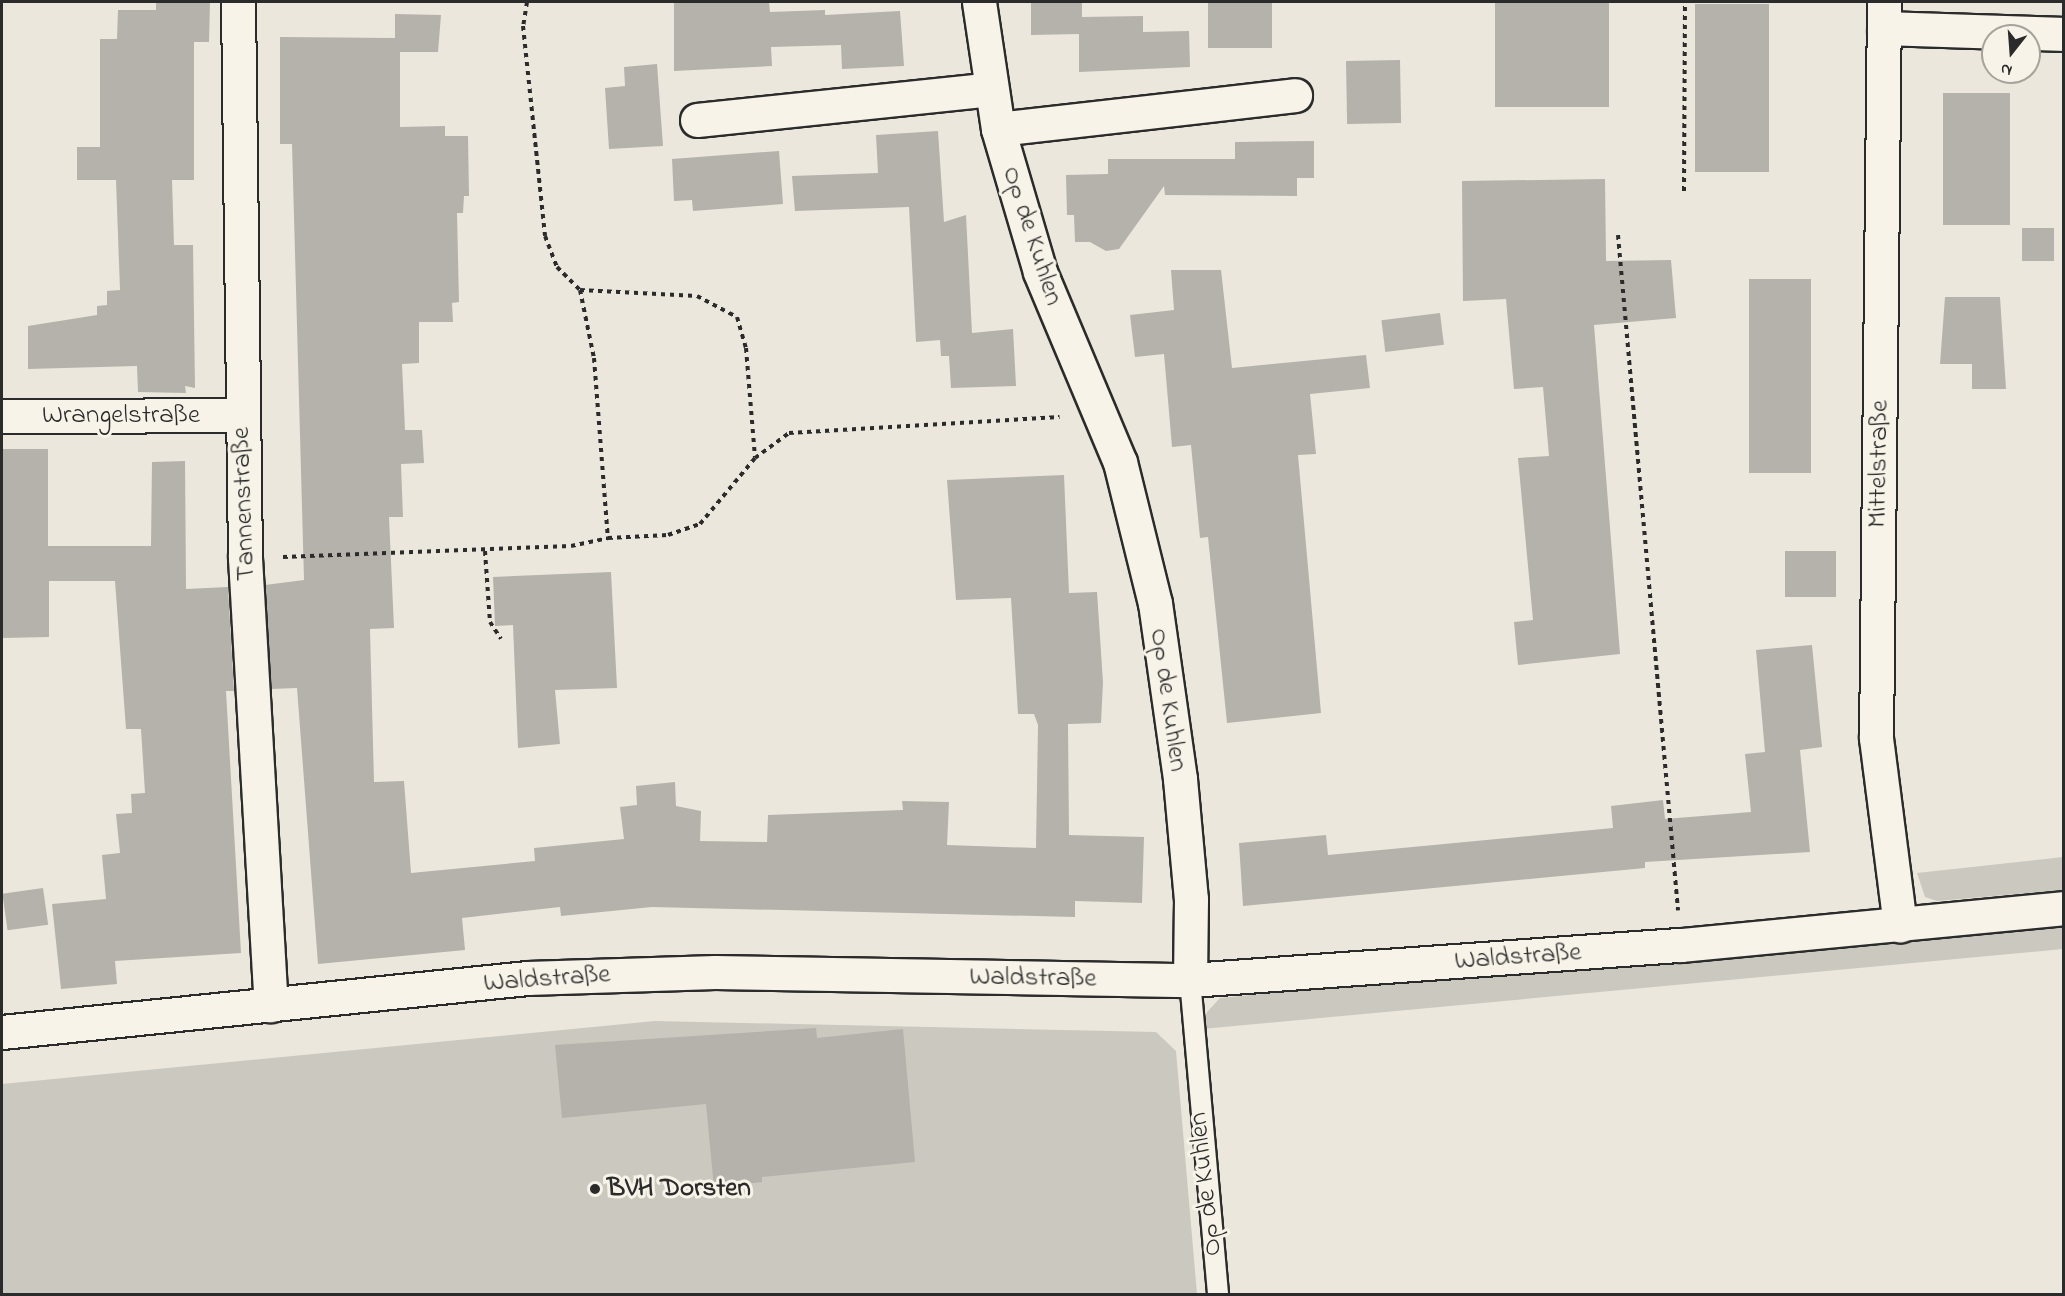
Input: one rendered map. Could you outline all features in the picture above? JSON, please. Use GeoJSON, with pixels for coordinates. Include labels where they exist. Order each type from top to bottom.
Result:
{"type":"FeatureCollection","features":[{"type":"Feature","properties":{"kind":"street","name":"Tannenstraße"},"geometry":{"type":"LineString","coordinates":[[238,2],[240,415],[245,558],[271,1005]]}},
{"type":"Feature","properties":{"kind":"street","name":"Op de Kuhlen"},"geometry":{"type":"LineString","coordinates":[[979,2],[990,89],[998,129],[1040,272],[1120,462],[1155,603],[1181,790],[1191,899],[1190,980]]}},
{"type":"Feature","properties":{"kind":"street"},"geometry":{"type":"LineString","coordinates":[[1884,15],[2064,34]]}},
{"type":"Feature","properties":{"kind":"street","name":"Mittelstraße"},"geometry":{"type":"LineString","coordinates":[[1884,15],[1876,738],[1900,925]]}},
{"type":"Feature","properties":{"kind":"street"},"geometry":{"type":"LineString","coordinates":[[697,120],[990,89]]}},
{"type":"Feature","properties":{"kind":"street","name":"Op de Kuhlen"},"geometry":{"type":"LineString","coordinates":[[998,129],[1295,95]]}},
{"type":"Feature","properties":{"kind":"street","name":"Wrangelstraße"},"geometry":{"type":"LineString","coordinates":[[2,416],[240,415]]}},
{"type":"Feature","properties":{"kind":"street","name":"Waldstraße"},"geometry":{"type":"LineString","coordinates":[[2,1032],[609,974],[1190,980],[1681,945],[2064,908]]}},
{"type":"Feature","properties":{"kind":"lane","name":"Op de Kuhlen"},"geometry":{"type":"LineString","coordinates":[[1190,980],[1218,1294]]}},
{"type":"Feature","properties":{"kind":"path"},"geometry":{"type":"LineString","coordinates":[[527,2],[523,26],[545,236],[557,267],[580,290],[594,358],[608,538]]}},
{"type":"Feature","properties":{"kind":"path"},"geometry":{"type":"LineString","coordinates":[[1684,2],[1684,191]]}},
{"type":"Feature","properties":{"kind":"path"},"geometry":{"type":"LineString","coordinates":[[1618,235],[1681,945]]}},
{"type":"Feature","properties":{"kind":"path"},"geometry":{"type":"LineString","coordinates":[[580,290],[697,296],[737,317],[746,348],[755,458]]}},
{"type":"Feature","properties":{"kind":"path"},"geometry":{"type":"LineString","coordinates":[[245,558],[485,551],[571,546],[608,538],[668,536],[700,524],[755,458],[789,434],[1100,414]]}},
{"type":"Feature","properties":{"kind":"path"},"geometry":{"type":"LineString","coordinates":[[485,551],[490,622],[501,639]]}},
{"type":"Feature","properties":{"kind":"shaded area"},"geometry":{"type":"Polygon","coordinates":[[[2063,857],[2063,890],[1937,901],[1925,897],[1917,873],[2063,857]]]}},
{"type":"Feature","properties":{"kind":"shaded area"},"geometry":{"type":"Polygon","coordinates":[[[2063,918],[2063,949],[1202,1029],[1207,1012],[1220,998],[2063,918]]]}},
{"type":"Feature","properties":{"kind":"shaded area","name":"BVH Dorsten"},"geometry":{"type":"Polygon","coordinates":[[[655,1021],[1156,1032],[1176,1051],[1197,1294],[2,1294],[2,1084],[655,1021]]]}},
{"type":"Feature","properties":{"kind":"building"},"geometry":{"type":"Polygon","coordinates":[[[156,2],[210,2],[209,42],[194,42],[194,180],[172,180],[174,245],[193,245],[195,388],[185,386],[186,393],[138,392],[137,366],[28,369],[28,326],[97,315],[97,306],[107,305],[107,291],[120,290],[116,180],[77,180],[77,147],[100,147],[100,39],[117,39],[118,10],[156,10],[156,2]]]}},
{"type":"Feature","properties":{"kind":"building"},"geometry":{"type":"Polygon","coordinates":[[[674,2],[769,2],[770,12],[825,10],[825,15],[900,11],[904,66],[842,69],[841,45],[771,47],[772,66],[674,71],[674,2]]]}},
{"type":"Feature","properties":{"kind":"building"},"geometry":{"type":"Polygon","coordinates":[[[1031,2],[1082,2],[1082,17],[1143,16],[1143,32],[1189,31],[1190,67],[1079,72],[1079,34],[1031,35],[1031,2]]]}},
{"type":"Feature","properties":{"kind":"building"},"geometry":{"type":"Polygon","coordinates":[[[1208,2],[1272,2],[1272,48],[1208,48],[1208,2]]]}},
{"type":"Feature","properties":{"kind":"building"},"geometry":{"type":"Polygon","coordinates":[[[1495,2],[1609,2],[1609,107],[1495,107],[1495,2]]]}},
{"type":"Feature","properties":{"kind":"building"},"geometry":{"type":"Polygon","coordinates":[[[1695,4],[1769,4],[1769,172],[1695,172],[1695,4]]]}},
{"type":"Feature","properties":{"kind":"building"},"geometry":{"type":"Polygon","coordinates":[[[395,14],[441,15],[438,52],[400,52],[400,127],[445,126],[445,136],[468,136],[469,196],[464,196],[463,213],[457,213],[459,302],[452,303],[453,322],[419,322],[419,363],[402,364],[405,430],[422,430],[424,463],[401,464],[403,517],[389,517],[394,628],[370,629],[374,782],[404,781],[411,873],[535,861],[534,848],[624,839],[620,807],[637,805],[636,786],[675,782],[676,806],[701,811],[700,841],[767,842],[768,815],[903,810],[902,801],[949,802],[947,845],[1036,848],[1038,725],[1034,714],[1018,714],[1011,598],[956,600],[947,480],[1064,475],[1069,593],[1097,592],[1103,682],[1101,723],[1068,724],[1069,835],[1144,837],[1142,903],[1075,901],[1075,917],[652,907],[561,916],[560,907],[462,918],[465,950],[318,964],[297,688],[271,689],[265,585],[304,580],[292,144],[280,144],[280,37],[395,38],[395,14]]]}},
{"type":"Feature","properties":{"kind":"building"},"geometry":{"type":"Polygon","coordinates":[[[1400,60],[1401,123],[1347,124],[1346,61],[1400,60]]]}},
{"type":"Feature","properties":{"kind":"building"},"geometry":{"type":"Polygon","coordinates":[[[657,64],[663,146],[609,149],[605,88],[625,86],[624,67],[657,64]]]}},
{"type":"Feature","properties":{"kind":"building"},"geometry":{"type":"Polygon","coordinates":[[[1943,93],[2010,93],[2010,225],[1943,225],[1943,93]]]}},
{"type":"Feature","properties":{"kind":"building"},"geometry":{"type":"Polygon","coordinates":[[[938,131],[944,222],[966,215],[972,333],[1013,329],[1016,386],[951,388],[949,356],[941,356],[940,340],[916,342],[909,207],[795,211],[792,176],[878,173],[876,135],[938,131]]]}},
{"type":"Feature","properties":{"kind":"building"},"geometry":{"type":"Polygon","coordinates":[[[1314,141],[1314,178],[1297,178],[1297,196],[1165,195],[1164,186],[1119,249],[1106,251],[1090,242],[1075,242],[1074,215],[1067,215],[1066,175],[1108,174],[1108,159],[1235,159],[1235,142],[1314,141]]]}},
{"type":"Feature","properties":{"kind":"building"},"geometry":{"type":"Polygon","coordinates":[[[779,151],[783,204],[693,211],[692,200],[674,201],[672,159],[779,151]]]}},
{"type":"Feature","properties":{"kind":"building"},"geometry":{"type":"Polygon","coordinates":[[[1605,179],[1606,261],[1671,260],[1676,318],[1594,325],[1620,654],[1518,665],[1514,622],[1533,620],[1518,458],[1549,456],[1543,387],[1514,389],[1506,299],[1463,301],[1462,181],[1605,179]]]}},
{"type":"Feature","properties":{"kind":"building"},"geometry":{"type":"Polygon","coordinates":[[[2022,228],[2054,228],[2054,261],[2022,261],[2022,228]]]}},
{"type":"Feature","properties":{"kind":"building"},"geometry":{"type":"Polygon","coordinates":[[[1171,270],[1221,270],[1232,368],[1366,355],[1370,388],[1310,394],[1316,454],[1298,455],[1321,713],[1227,723],[1208,537],[1200,538],[1191,445],[1172,447],[1164,354],[1135,357],[1130,315],[1174,310],[1171,270]]]}},
{"type":"Feature","properties":{"kind":"building"},"geometry":{"type":"Polygon","coordinates":[[[1749,279],[1811,279],[1811,473],[1749,473],[1749,279]]]}},
{"type":"Feature","properties":{"kind":"building"},"geometry":{"type":"Polygon","coordinates":[[[1945,297],[2000,297],[2006,389],[1972,389],[1972,364],[1940,364],[1945,297]]]}},
{"type":"Feature","properties":{"kind":"building"},"geometry":{"type":"Polygon","coordinates":[[[1440,313],[1444,345],[1385,352],[1381,320],[1440,313]]]}},
{"type":"Feature","properties":{"kind":"building"},"geometry":{"type":"Polygon","coordinates":[[[2,449],[48,449],[48,546],[151,546],[152,462],[185,461],[186,589],[228,587],[234,691],[226,691],[241,953],[115,961],[117,984],[61,989],[52,904],[106,899],[102,855],[120,853],[116,814],[132,813],[131,794],[145,793],[141,729],[126,729],[115,581],[49,581],[49,637],[2,638],[2,449]]]}},
{"type":"Feature","properties":{"kind":"building"},"geometry":{"type":"Polygon","coordinates":[[[1785,551],[1836,551],[1836,597],[1785,597],[1785,551]]]}},
{"type":"Feature","properties":{"kind":"building"},"geometry":{"type":"Polygon","coordinates":[[[611,572],[617,688],[555,690],[560,744],[518,748],[513,625],[495,626],[493,577],[611,572]]]}},
{"type":"Feature","properties":{"kind":"building"},"geometry":{"type":"Polygon","coordinates":[[[1812,645],[1822,747],[1800,750],[1810,852],[1645,862],[1645,868],[1243,906],[1239,843],[1326,835],[1328,855],[1613,828],[1611,806],[1663,800],[1665,819],[1751,812],[1745,754],[1765,752],[1756,650],[1812,645]]]}},
{"type":"Feature","properties":{"kind":"building"},"geometry":{"type":"Polygon","coordinates":[[[43,888],[48,925],[8,930],[2,894],[43,888]]]}},
{"type":"Feature","properties":{"kind":"building"},"geometry":{"type":"Polygon","coordinates":[[[816,1028],[817,1038],[903,1029],[915,1162],[762,1177],[762,1182],[714,1188],[706,1104],[562,1118],[555,1045],[816,1028]]]}},
{"type":"Feature","properties":{"kind":"place","name":"BVH Dorsten"},"geometry":{"type":"Point","coordinates":[595,1189]}}]}
